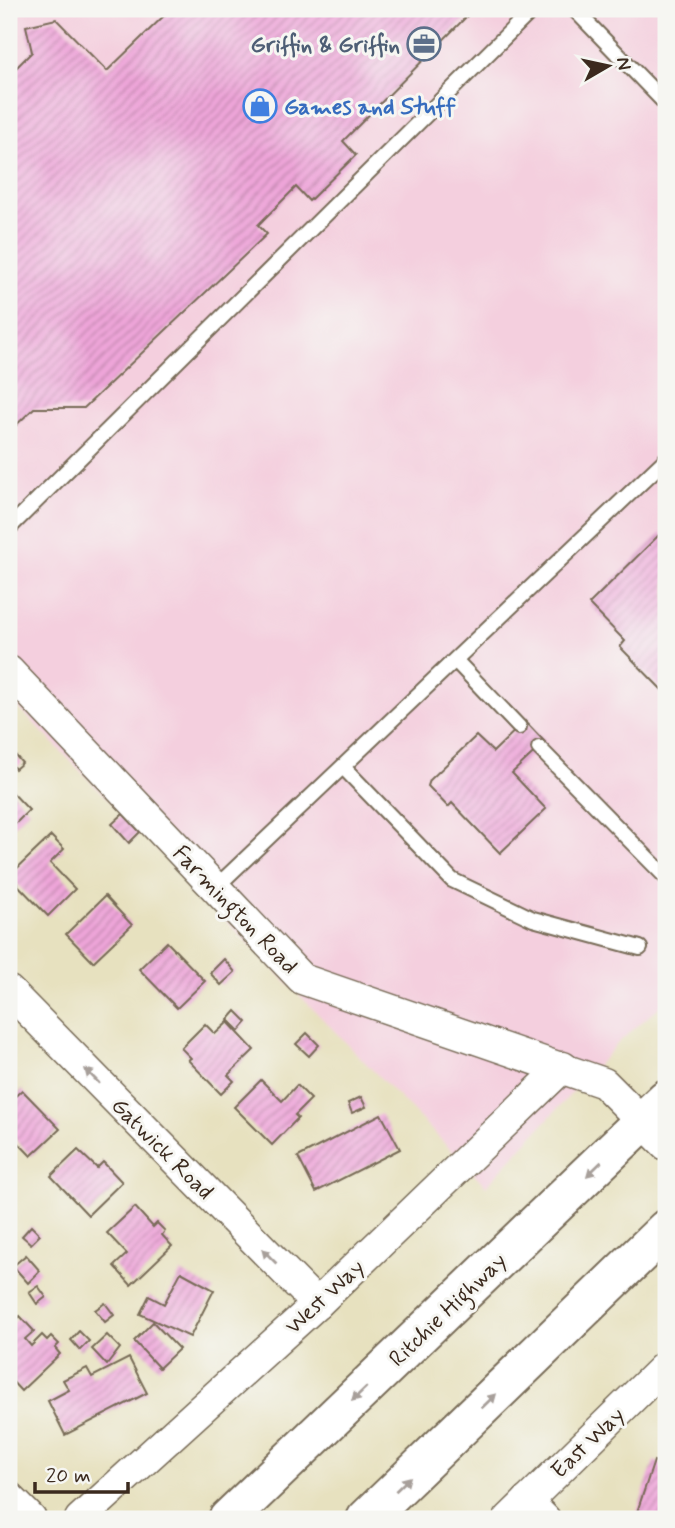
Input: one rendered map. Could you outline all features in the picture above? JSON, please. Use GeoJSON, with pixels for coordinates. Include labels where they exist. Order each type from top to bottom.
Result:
{"type":"FeatureCollection","features":[{"type":"Feature","properties":{"kind":"main road","name":"Ritchie Highway"},"geometry":{"type":"LineString","coordinates":[[229,1519],[658,1121]]}},
{"type":"Feature","properties":{"kind":"main road"},"geometry":{"type":"LineString","coordinates":[[366,1519],[666,1229]]}},
{"type":"Feature","properties":{"kind":"street","name":"Farmington Road"},"geometry":{"type":"LineString","coordinates":[[9,671],[302,979],[604,1083],[658,1121]]}},
{"type":"Feature","properties":{"kind":"street","name":"Gatwick Road"},"geometry":{"type":"LineString","coordinates":[[9,992],[317,1304]]}},
{"type":"Feature","properties":{"kind":"street","name":"West Way"},"geometry":{"type":"LineString","coordinates":[[79,1519],[317,1304],[563,1067]]}},
{"type":"Feature","properties":{"kind":"street","name":"East Way"},"geometry":{"type":"LineString","coordinates":[[527,1513],[666,1366]]}},
{"type":"Feature","properties":{"kind":"street"},"geometry":{"type":"LineString","coordinates":[[9,1497],[31,1519]]}},
{"type":"Feature","properties":{"kind":"lane"},"geometry":{"type":"LineString","coordinates":[[9,528],[533,9]]}},
{"type":"Feature","properties":{"kind":"lane"},"geometry":{"type":"LineString","coordinates":[[574,9],[666,104]]}},
{"type":"Feature","properties":{"kind":"lane"},"geometry":{"type":"LineString","coordinates":[[215,888],[666,459]]}},
{"type":"Feature","properties":{"kind":"lane"},"geometry":{"type":"LineString","coordinates":[[456,661],[519,727]]}},
{"type":"Feature","properties":{"kind":"lane"},"geometry":{"type":"LineString","coordinates":[[539,748],[666,877]]}},
{"type":"Feature","properties":{"kind":"lane"},"geometry":{"type":"LineString","coordinates":[[344,768],[452,880],[533,919],[640,948]]}},
{"type":"Feature","properties":{"kind":"shaded area"},"geometry":{"type":"Polygon","coordinates":[[[9,9],[666,9],[666,1001],[619,1042],[486,1186],[9,698],[9,9]]]}},
{"type":"Feature","properties":{"kind":"building"},"geometry":{"type":"Polygon","coordinates":[[[171,9],[474,9],[343,141],[356,155],[309,201],[296,187],[258,225],[267,234],[84,408],[34,408],[9,432],[9,75],[32,52],[26,26],[56,19],[107,71],[171,9]]]}},
{"type":"Feature","properties":{"kind":"building"},"geometry":{"type":"Polygon","coordinates":[[[661,533],[666,539],[666,694],[620,647],[625,641],[589,604],[661,533]]]}},
{"type":"Feature","properties":{"kind":"building"},"geometry":{"type":"Polygon","coordinates":[[[525,721],[545,742],[512,773],[546,809],[500,853],[452,803],[448,807],[428,786],[430,780],[476,736],[493,752],[525,721]]]}},
{"type":"Feature","properties":{"kind":"building"},"geometry":{"type":"Polygon","coordinates":[[[10,749],[22,763],[15,769],[9,761],[10,749]]]}},
{"type":"Feature","properties":{"kind":"building"},"geometry":{"type":"Polygon","coordinates":[[[9,789],[29,810],[9,830],[9,789]]]}},
{"type":"Feature","properties":{"kind":"building"},"geometry":{"type":"Polygon","coordinates":[[[123,814],[140,832],[129,843],[112,824],[123,814]]]}},
{"type":"Feature","properties":{"kind":"building"},"geometry":{"type":"Polygon","coordinates":[[[51,836],[64,849],[50,863],[75,889],[48,916],[9,876],[51,836]]]}},
{"type":"Feature","properties":{"kind":"building"},"geometry":{"type":"Polygon","coordinates":[[[105,896],[132,925],[93,962],[66,934],[105,896]]]}},
{"type":"Feature","properties":{"kind":"building"},"geometry":{"type":"Polygon","coordinates":[[[167,942],[205,981],[177,1008],[139,969],[167,942]]]}},
{"type":"Feature","properties":{"kind":"building"},"geometry":{"type":"Polygon","coordinates":[[[224,959],[235,972],[221,985],[210,973],[224,959]]]}},
{"type":"Feature","properties":{"kind":"building"},"geometry":{"type":"Polygon","coordinates":[[[236,1011],[247,1022],[239,1031],[228,1020],[236,1011]]]}},
{"type":"Feature","properties":{"kind":"building"},"geometry":{"type":"Polygon","coordinates":[[[228,1022],[254,1050],[228,1075],[234,1081],[221,1094],[188,1060],[191,1058],[181,1048],[205,1024],[215,1034],[228,1022]]]}},
{"type":"Feature","properties":{"kind":"building"},"geometry":{"type":"Polygon","coordinates":[[[307,1033],[319,1045],[309,1056],[296,1044],[307,1033]]]}},
{"type":"Feature","properties":{"kind":"building"},"geometry":{"type":"Polygon","coordinates":[[[261,1080],[282,1101],[297,1085],[311,1099],[295,1115],[298,1118],[272,1145],[234,1107],[261,1080]]]}},
{"type":"Feature","properties":{"kind":"building"},"geometry":{"type":"Polygon","coordinates":[[[22,1090],[60,1129],[31,1156],[9,1133],[9,1102],[22,1090]]]}},
{"type":"Feature","properties":{"kind":"building"},"geometry":{"type":"Polygon","coordinates":[[[361,1097],[366,1107],[352,1113],[348,1103],[361,1097]]]}},
{"type":"Feature","properties":{"kind":"building"},"geometry":{"type":"Polygon","coordinates":[[[381,1114],[400,1149],[316,1192],[298,1157],[381,1114]]]}},
{"type":"Feature","properties":{"kind":"building"},"geometry":{"type":"Polygon","coordinates":[[[78,1150],[97,1168],[103,1162],[122,1182],[88,1215],[51,1176],[78,1150]]]}},
{"type":"Feature","properties":{"kind":"building"},"geometry":{"type":"Polygon","coordinates":[[[135,1207],[153,1227],[157,1223],[165,1231],[162,1235],[172,1246],[131,1285],[114,1266],[127,1254],[107,1233],[135,1207]]]}},
{"type":"Feature","properties":{"kind":"building"},"geometry":{"type":"Polygon","coordinates":[[[31,1226],[40,1235],[31,1244],[22,1236],[31,1226]]]}},
{"type":"Feature","properties":{"kind":"building"},"geometry":{"type":"Polygon","coordinates":[[[26,1255],[40,1271],[28,1283],[13,1266],[26,1255]]]}},
{"type":"Feature","properties":{"kind":"building"},"geometry":{"type":"Polygon","coordinates":[[[181,1272],[214,1290],[190,1337],[140,1314],[149,1296],[164,1304],[181,1272]]]}},
{"type":"Feature","properties":{"kind":"building"},"geometry":{"type":"Polygon","coordinates":[[[38,1286],[46,1297],[37,1304],[29,1292],[38,1286]]]}},
{"type":"Feature","properties":{"kind":"building"},"geometry":{"type":"Polygon","coordinates":[[[105,1303],[114,1315],[105,1322],[95,1310],[105,1303]]]}},
{"type":"Feature","properties":{"kind":"building"},"geometry":{"type":"Polygon","coordinates":[[[20,1316],[34,1331],[25,1339],[31,1346],[42,1335],[47,1340],[51,1336],[59,1344],[55,1348],[60,1354],[21,1391],[9,1378],[9,1327],[20,1316]]]}},
{"type":"Feature","properties":{"kind":"building"},"geometry":{"type":"Polygon","coordinates":[[[153,1322],[179,1349],[159,1368],[134,1341],[153,1322]]]}},
{"type":"Feature","properties":{"kind":"building"},"geometry":{"type":"Polygon","coordinates":[[[79,1331],[89,1341],[80,1350],[71,1340],[79,1331]]]}},
{"type":"Feature","properties":{"kind":"building"},"geometry":{"type":"Polygon","coordinates":[[[107,1335],[120,1348],[107,1365],[92,1349],[107,1335]]]}},
{"type":"Feature","properties":{"kind":"building"},"geometry":{"type":"Polygon","coordinates":[[[129,1358],[147,1393],[65,1435],[48,1401],[69,1390],[63,1380],[87,1368],[92,1377],[129,1358]]]}},
{"type":"Feature","properties":{"kind":"building"},"geometry":{"type":"Polygon","coordinates":[[[654,1461],[666,1465],[666,1519],[637,1512],[654,1461]]]}},
{"type":"Feature","properties":{"kind":"place","name":"Griffin & Griffin"},"geometry":{"type":"Point","coordinates":[424,44]}},
{"type":"Feature","properties":{"kind":"place","name":"Games and Stuff"},"geometry":{"type":"Point","coordinates":[260,106]}}]}
